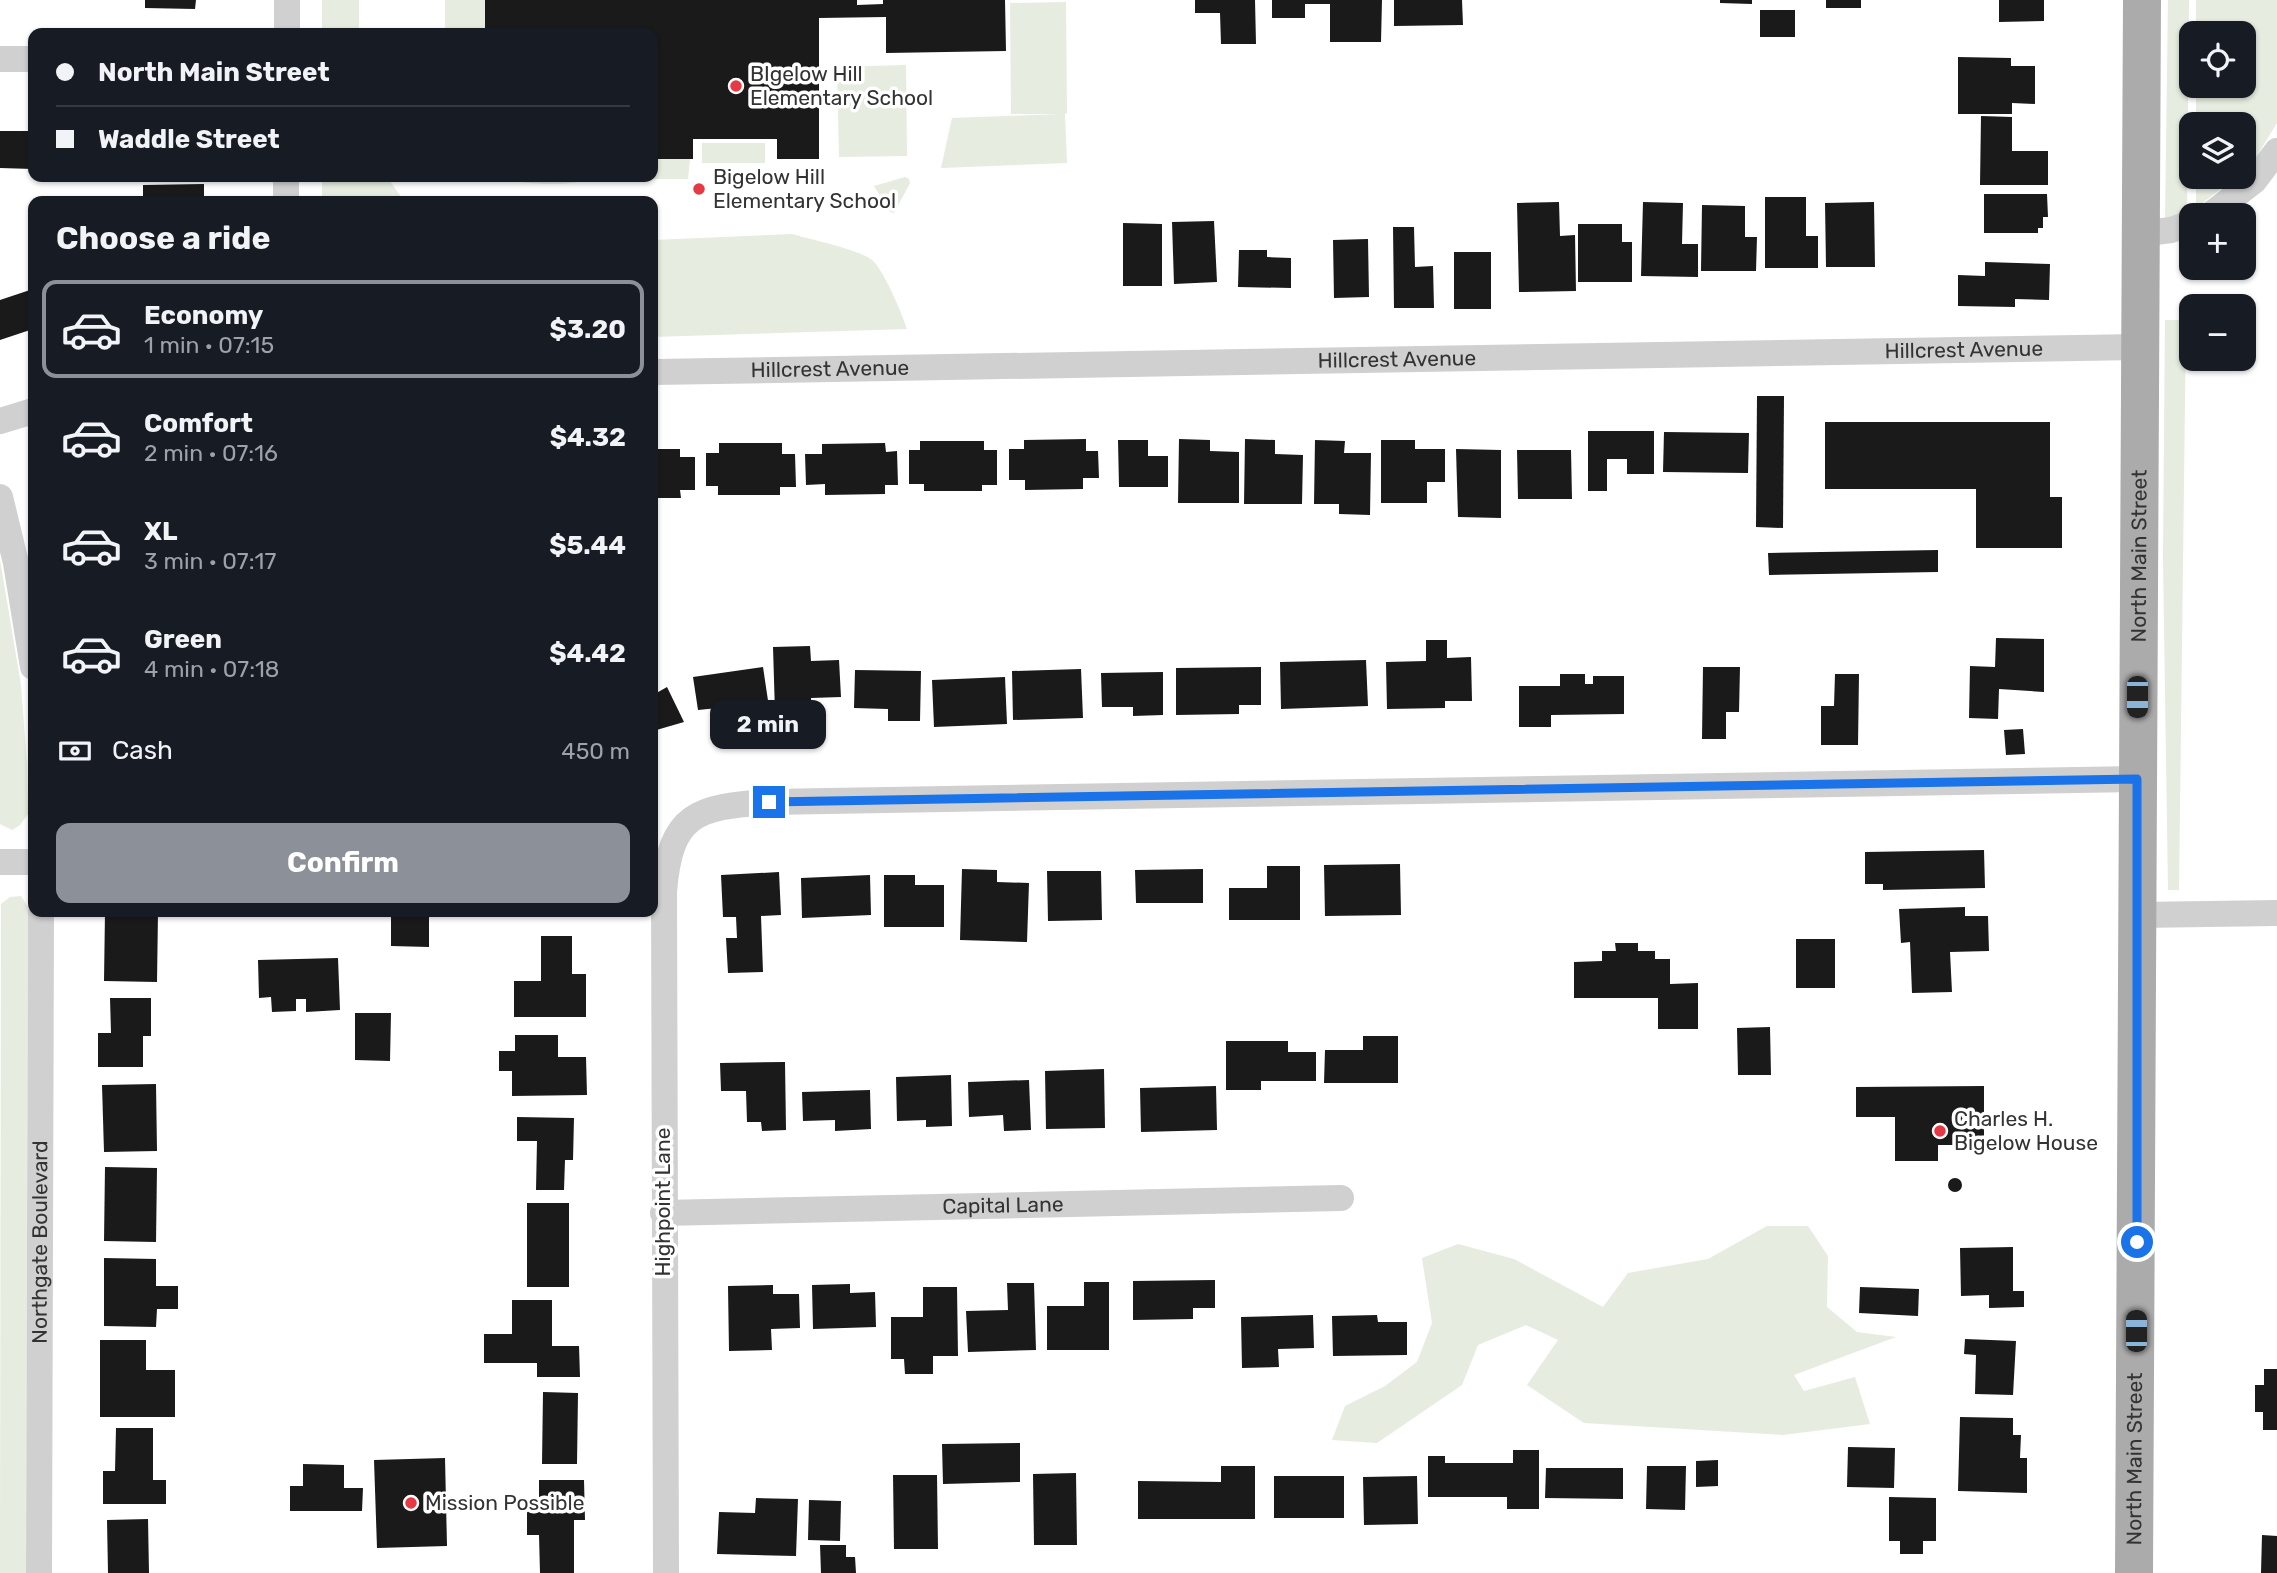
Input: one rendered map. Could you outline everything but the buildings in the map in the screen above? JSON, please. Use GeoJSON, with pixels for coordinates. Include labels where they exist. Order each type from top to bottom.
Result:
{"type":"FeatureCollection","features":[{"type":"Feature","properties":{"kind":"main road","name":"North Main Street"},"geometry":{"type":"LineString","coordinates":[[2134,1573],[2142,0]]}},
{"type":"Feature","properties":{"kind":"street"},"geometry":{"type":"LineString","coordinates":[[287,0],[287,28]]}},
{"type":"Feature","properties":{"kind":"street"},"geometry":{"type":"LineString","coordinates":[[0,59],[28,59]]}},
{"type":"Feature","properties":{"kind":"street"},"geometry":{"type":"LineString","coordinates":[[2226,203],[2254,181],[2277,151]]}},
{"type":"Feature","properties":{"kind":"street"},"geometry":{"type":"LineString","coordinates":[[2140,234],[2179,227]]}},
{"type":"Feature","properties":{"kind":"street","name":"Hillcrest Avenue"},"geometry":{"type":"LineString","coordinates":[[658,372],[2139,347]]}},
{"type":"Feature","properties":{"kind":"street"},"geometry":{"type":"LineString","coordinates":[[0,421],[28,413]]}},
{"type":"Feature","properties":{"kind":"street"},"geometry":{"type":"LineString","coordinates":[[0,498],[16,563],[28,636]]}},
{"type":"Feature","properties":{"kind":"street","name":"Highpoint Lane"},"geometry":{"type":"LineString","coordinates":[[666,1573],[664,892],[669,852],[678,833],[691,818],[709,809],[769,802],[2137,779]]}},
{"type":"Feature","properties":{"kind":"street"},"geometry":{"type":"LineString","coordinates":[[0,862],[28,862]]}},
{"type":"Feature","properties":{"kind":"street"},"geometry":{"type":"LineString","coordinates":[[2138,915],[2277,913]]}},
{"type":"Feature","properties":{"kind":"street","name":"Northgate Boulevard"},"geometry":{"type":"LineString","coordinates":[[39,1573],[41,917]]}},
{"type":"Feature","properties":{"kind":"street","name":"Capital Lane"},"geometry":{"type":"LineString","coordinates":[[663,1213],[1341,1198]]}},
{"type":"Feature","properties":{"kind":"shaded area"},"geometry":{"type":"Polygon","coordinates":[[[322,0],[359,0],[359,28],[322,28],[322,0]]]}},
{"type":"Feature","properties":{"kind":"shaded area"},"geometry":{"type":"Polygon","coordinates":[[[445,0],[584,0],[583,28],[445,28],[445,0]]]}},
{"type":"Feature","properties":{"kind":"shaded area"},"geometry":{"type":"Polygon","coordinates":[[[2168,0],[2189,0],[2189,21],[2179,21],[2179,98],[2188,98],[2188,112],[2179,112],[2179,189],[2187,189],[2187,203],[2179,203],[2179,217],[2165,222],[2168,0]]]}},
{"type":"Feature","properties":{"kind":"shaded area"},"geometry":{"type":"Polygon","coordinates":[[[2196,0],[2277,0],[2277,123],[2256,157],[2256,112],[2196,112],[2196,98],[2256,98],[2256,21],[2196,21],[2196,0]]]}},
{"type":"Feature","properties":{"kind":"shaded area"},"geometry":{"type":"Polygon","coordinates":[[[1066,2],[1067,163],[941,168],[952,118],[1060,114],[1011,114],[1010,3],[1066,2]]]}},
{"type":"Feature","properties":{"kind":"shaded area"},"geometry":{"type":"Polygon","coordinates":[[[906,65],[907,156],[839,157],[837,67],[906,65]]]}},
{"type":"Feature","properties":{"kind":"shaded area"},"geometry":{"type":"Polygon","coordinates":[[[702,143],[765,143],[765,163],[702,163],[702,143]]]}},
{"type":"Feature","properties":{"kind":"shaded area"},"geometry":{"type":"Polygon","coordinates":[[[658,159],[690,159],[688,179],[658,179],[658,159]]]}},
{"type":"Feature","properties":{"kind":"shaded area"},"geometry":{"type":"Polygon","coordinates":[[[905,177],[910,183],[894,213],[890,212],[874,186],[905,177]]]}},
{"type":"Feature","properties":{"kind":"shaded area"},"geometry":{"type":"Polygon","coordinates":[[[322,182],[391,182],[400,196],[322,196],[322,182]]]}},
{"type":"Feature","properties":{"kind":"shaded area"},"geometry":{"type":"Polygon","coordinates":[[[519,182],[576,182],[547,184],[519,182]]]}},
{"type":"Feature","properties":{"kind":"shaded area"},"geometry":{"type":"Polygon","coordinates":[[[2196,189],[2221,189],[2202,203],[2196,203],[2196,189]]]}},
{"type":"Feature","properties":{"kind":"shaded area"},"geometry":{"type":"Polygon","coordinates":[[[792,234],[866,256],[877,265],[887,282],[907,329],[658,337],[658,240],[792,234]]]}},
{"type":"Feature","properties":{"kind":"shaded area"},"geometry":{"type":"Polygon","coordinates":[[[2165,320],[2179,320],[2179,371],[2185,371],[2179,890],[2168,890],[2163,558],[2165,320]]]}},
{"type":"Feature","properties":{"kind":"shaded area"},"geometry":{"type":"Polygon","coordinates":[[[0,560],[21,685],[27,764],[28,814],[20,825],[12,830],[0,824],[0,560]]]}},
{"type":"Feature","properties":{"kind":"shaded area"},"geometry":{"type":"Polygon","coordinates":[[[21,896],[28,907],[26,1573],[0,1573],[1,904],[10,897],[21,896]]]}},
{"type":"Feature","properties":{"kind":"shaded area"},"geometry":{"type":"Polygon","coordinates":[[[1767,1226],[1808,1226],[1828,1256],[1827,1307],[1857,1332],[1896,1337],[1794,1375],[1804,1391],[1855,1377],[1870,1424],[1783,1435],[1584,1423],[1527,1385],[1558,1340],[1526,1325],[1478,1345],[1462,1385],[1377,1443],[1332,1440],[1345,1406],[1385,1386],[1417,1362],[1432,1323],[1422,1258],[1458,1244],[1514,1259],[1603,1307],[1628,1273],[1708,1259],[1767,1226]]]}},
{"type":"Feature","properties":{"kind":"place","name":"BIgelow Hill Elementary School"},"geometry":{"type":"Point","coordinates":[736,86]}},
{"type":"Feature","properties":{"kind":"place","name":"Bigelow Hill Elementary School"},"geometry":{"type":"Point","coordinates":[699,189]}},
{"type":"Feature","properties":{"kind":"place","name":"Charles H. Bigelow House"},"geometry":{"type":"Point","coordinates":[1940,1131]}},
{"type":"Feature","properties":{"kind":"place","name":"Mission Possible"},"geometry":{"type":"Point","coordinates":[411,1503]}},
{"type":"Feature","properties":{"kind":"route"},"geometry":{"type":"LineString","coordinates":[[769,802],[2137,779],[2137,1242]]}}]}
